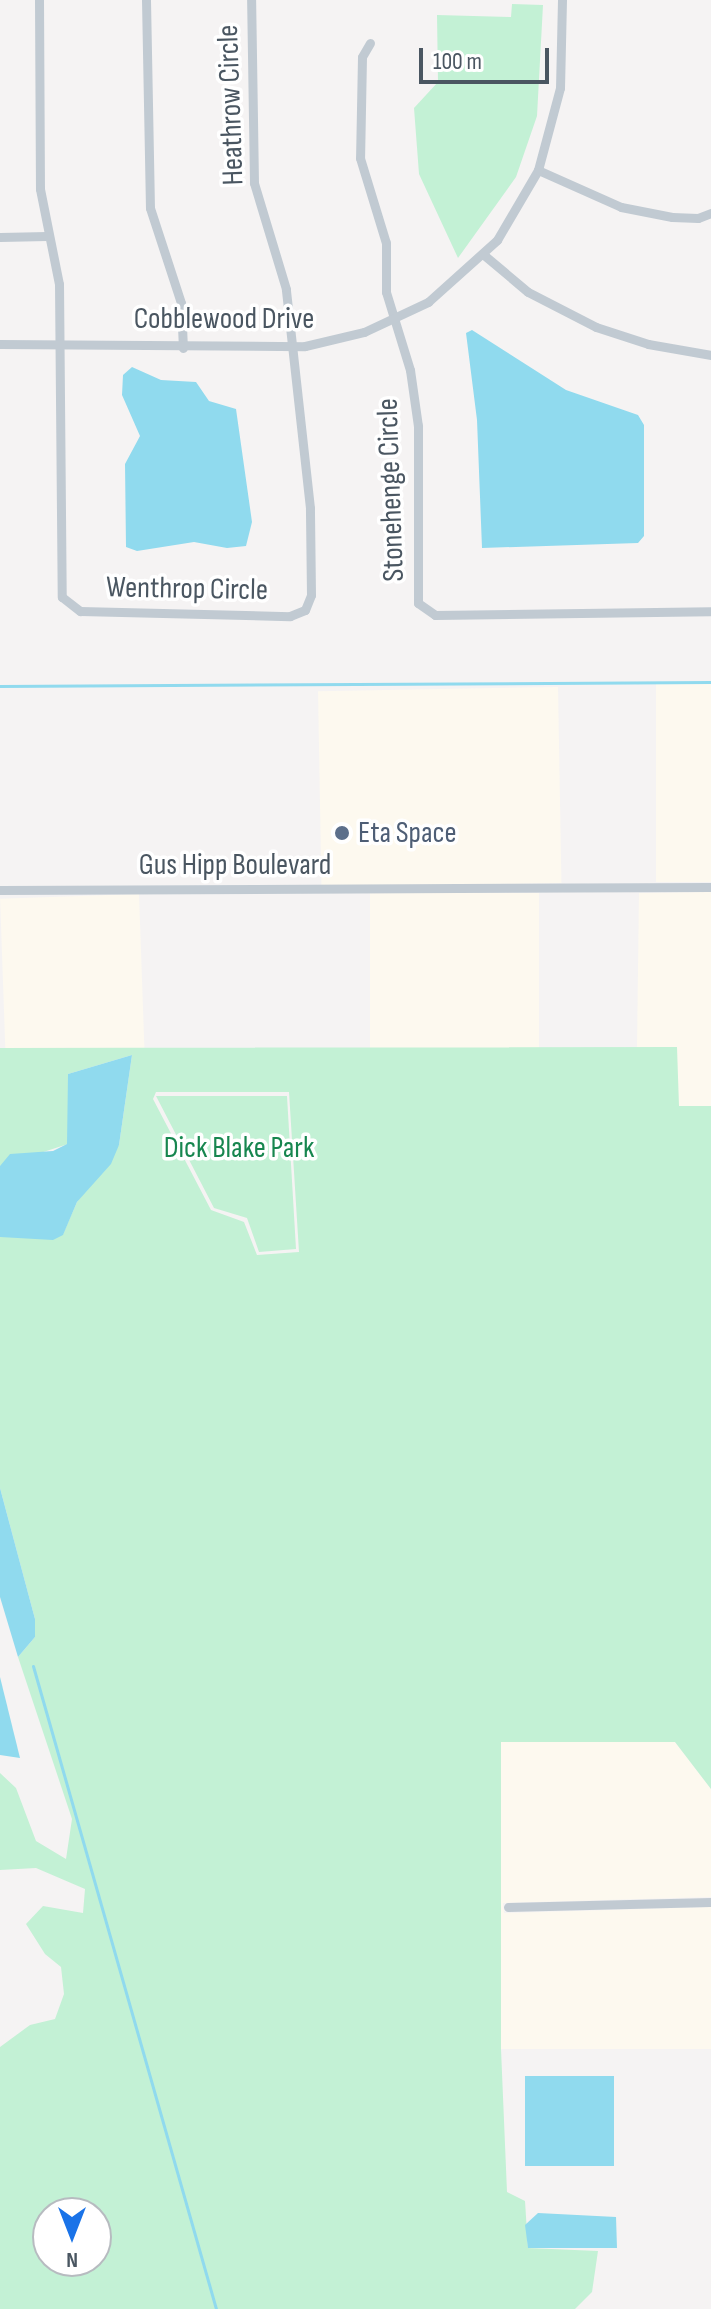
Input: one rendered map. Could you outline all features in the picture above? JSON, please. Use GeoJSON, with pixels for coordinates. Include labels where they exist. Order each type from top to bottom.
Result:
{"type":"FeatureCollection","features":[{"type":"Feature","properties":{"kind":"street"},"geometry":{"type":"LineString","coordinates":[[39,0],[40,189],[59,284],[60,344]]}},
{"type":"Feature","properties":{"kind":"street"},"geometry":{"type":"LineString","coordinates":[[146,0],[150,208],[181,303],[183,348]]}},
{"type":"Feature","properties":{"kind":"street","name":"Heathrow Circle"},"geometry":{"type":"LineString","coordinates":[[251,0],[254,183],[282,274],[292,347]]}},
{"type":"Feature","properties":{"kind":"street","name":"Cobblewood Drive"},"geometry":{"type":"LineString","coordinates":[[0,344],[292,347],[336,341],[394,320],[428,302],[484,255],[517,210],[538,170],[560,88],[562,0]]}},
{"type":"Feature","properties":{"kind":"street"},"geometry":{"type":"LineString","coordinates":[[370,43],[362,57],[360,158],[386,243],[386,292],[394,320]]}},
{"type":"Feature","properties":{"kind":"street"},"geometry":{"type":"LineString","coordinates":[[538,170],[621,207],[672,217],[698,218],[711,213]]}},
{"type":"Feature","properties":{"kind":"street"},"geometry":{"type":"LineString","coordinates":[[0,237],[47,236]]}},
{"type":"Feature","properties":{"kind":"street"},"geometry":{"type":"LineString","coordinates":[[484,255],[528,292],[596,327],[648,344],[711,355]]}},
{"type":"Feature","properties":{"kind":"street","name":"Stonehenge Circle"},"geometry":{"type":"LineString","coordinates":[[394,320],[410,370],[418,426],[417,594],[424,611],[450,615],[711,611]]}},
{"type":"Feature","properties":{"kind":"street","name":"Wenthrop Circle"},"geometry":{"type":"LineString","coordinates":[[60,344],[61,587],[66,605],[80,611],[290,616],[305,610],[311,595],[310,508],[292,347]]}},
{"type":"Feature","properties":{"kind":"street","name":"Gus Hipp Boulevard"},"geometry":{"type":"LineString","coordinates":[[0,890],[711,887]]}},
{"type":"Feature","properties":{"kind":"street"},"geometry":{"type":"LineString","coordinates":[[508,1907],[711,1902]]}},
{"type":"Feature","properties":{"kind":"shaded area"},"geometry":{"type":"Polygon","coordinates":[[[656,683],[711,683],[711,882],[656,882],[656,683]]]}},
{"type":"Feature","properties":{"kind":"shaded area"},"geometry":{"type":"Polygon","coordinates":[[[558,687],[561,883],[321,887],[318,691],[558,687]]]}},
{"type":"Feature","properties":{"kind":"shaded area"},"geometry":{"type":"Polygon","coordinates":[[[711,892],[711,1106],[678,1107],[637,1047],[639,893],[711,892]]]}},
{"type":"Feature","properties":{"kind":"shaded area"},"geometry":{"type":"Polygon","coordinates":[[[370,893],[539,893],[539,1049],[370,1049],[370,893]]]}},
{"type":"Feature","properties":{"kind":"shaded area"},"geometry":{"type":"Polygon","coordinates":[[[139,894],[144,1048],[5,1053],[0,899],[139,894]]]}},
{"type":"Feature","properties":{"kind":"shaded area"},"geometry":{"type":"Polygon","coordinates":[[[501,1742],[675,1742],[711,1789],[711,1897],[503,1903],[504,1913],[711,1907],[711,2049],[501,2049],[501,1742]]]}},
{"type":"Feature","properties":{"kind":"green space"},"geometry":{"type":"Polygon","coordinates":[[[512,4],[543,5],[537,116],[516,177],[458,258],[419,174],[414,108],[438,82],[437,15],[511,17],[512,4]]]}},
{"type":"Feature","properties":{"kind":"green space"},"geometry":{"type":"Polygon","coordinates":[[[677,1047],[679,1106],[711,1106],[711,1789],[675,1742],[501,1742],[501,2049],[507,2192],[525,2201],[528,2248],[598,2251],[592,2292],[575,2309],[0,2309],[0,2047],[30,2025],[55,2019],[64,1994],[61,1967],[45,1954],[26,1924],[43,1906],[83,1913],[85,1889],[36,1868],[0,1870],[0,1773],[16,1788],[36,1841],[66,1859],[72,1819],[18,1657],[35,1637],[35,1619],[0,1488],[0,1237],[63,1234],[77,1202],[119,1145],[132,1055],[68,1074],[68,1144],[0,1166],[0,1048],[677,1047]],[[156,1092],[153,1099],[211,1210],[244,1222],[257,1255],[299,1252],[289,1092],[156,1092]]]}},
{"type":"Feature","properties":{"kind":"green space","name":"Dick Blake Park"},"geometry":{"type":"Polygon","coordinates":[[[156,1096],[287,1096],[296,1249],[259,1252],[247,1218],[214,1208],[156,1096]]]}},
{"type":"Feature","properties":{"kind":"water"},"geometry":{"type":"Polygon","coordinates":[[[472,330],[566,390],[638,415],[644,425],[644,536],[638,543],[482,548],[477,420],[466,333],[472,330]]]}},
{"type":"Feature","properties":{"kind":"water"},"geometry":{"type":"Polygon","coordinates":[[[132,367],[161,380],[196,382],[209,401],[236,409],[252,522],[246,546],[227,548],[194,542],[137,551],[126,547],[125,464],[140,436],[122,395],[123,375],[132,367]]]}},
{"type":"Feature","properties":{"kind":"water"},"geometry":{"type":"Polygon","coordinates":[[[132,1055],[119,1145],[111,1164],[77,1202],[63,1235],[53,1240],[0,1237],[0,1166],[10,1154],[53,1151],[67,1144],[68,1074],[132,1055]]]}},
{"type":"Feature","properties":{"kind":"water"},"geometry":{"type":"Polygon","coordinates":[[[0,1488],[35,1619],[35,1637],[18,1657],[0,1597],[0,1488]]]}},
{"type":"Feature","properties":{"kind":"water"},"geometry":{"type":"Polygon","coordinates":[[[0,1677],[20,1758],[0,1755],[0,1677]]]}},
{"type":"Feature","properties":{"kind":"water"},"geometry":{"type":"Polygon","coordinates":[[[525,2076],[614,2076],[614,2166],[525,2166],[525,2076]]]}},
{"type":"Feature","properties":{"kind":"water"},"geometry":{"type":"Polygon","coordinates":[[[538,2213],[616,2217],[617,2248],[528,2248],[525,2225],[538,2213]]]}},
{"type":"Feature","properties":{"kind":"waterway"},"geometry":{"type":"LineString","coordinates":[[0,686],[711,682]]}},
{"type":"Feature","properties":{"kind":"waterway"},"geometry":{"type":"LineString","coordinates":[[33,1666],[216,2309]]}},
{"type":"Feature","properties":{"kind":"place","name":"Eta Space"},"geometry":{"type":"Point","coordinates":[342,833]}}]}
